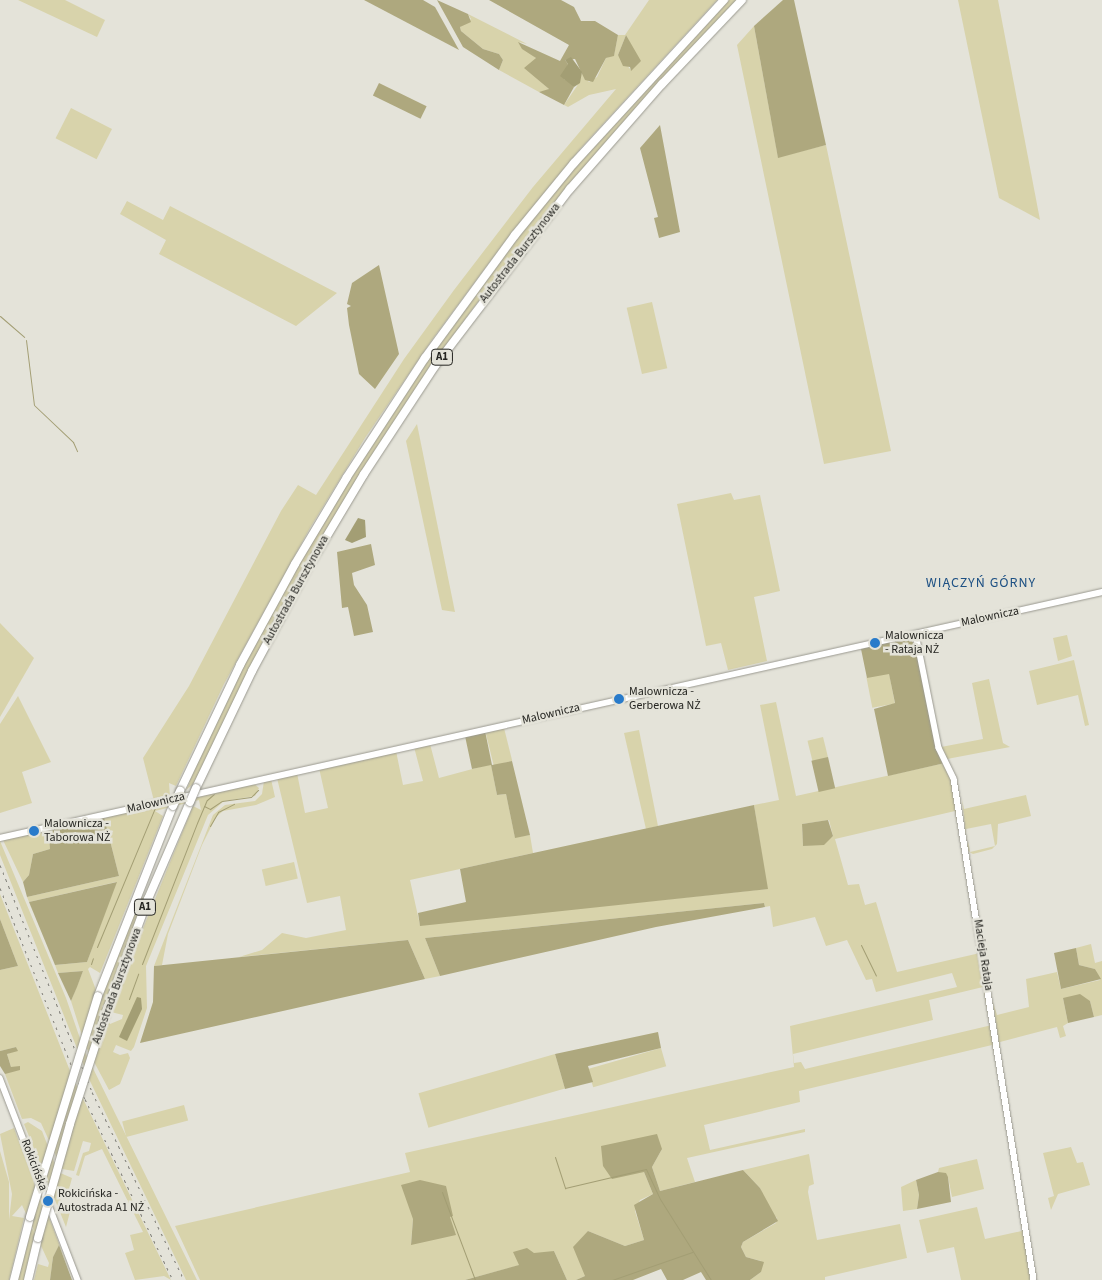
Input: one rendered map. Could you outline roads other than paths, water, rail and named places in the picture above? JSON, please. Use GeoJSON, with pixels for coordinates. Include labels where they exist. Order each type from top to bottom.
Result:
{"type":"FeatureCollection","features":[{"type":"Feature","properties":{"kind":"highway","name":"Autostrada Bursztynowa"},"geometry":{"type":"LineString","coordinates":[[14,1280],[30,1217],[98,996],[173,806],[236,673],[295,564],[346,477],[425,358],[498,258],[574,163],[724,0]]}},
{"type":"Feature","properties":{"kind":"highway","name":"Autostrada Bursztynowa"},"geometry":{"type":"LineString","coordinates":[[28,1280],[70,1124],[106,1015],[148,900],[196,788],[248,678],[306,571],[364,474],[435,366],[570,189],[662,84],[742,0]]}},
{"type":"Feature","properties":{"kind":"street","name":"Malownicza"},"geometry":{"type":"LineString","coordinates":[[0,838],[1102,592]]}},
{"type":"Feature","properties":{"kind":"street","name":"Macieja Rataja"},"geometry":{"type":"LineString","coordinates":[[916,634],[939,748],[954,778],[1034,1280]]}},
{"type":"Feature","properties":{"kind":"street","name":"Rokicińska"},"geometry":{"type":"LineString","coordinates":[[0,1078],[78,1280]]}},
{"type":"Feature","properties":{"kind":"waterway"},"geometry":{"type":"LineString","coordinates":[[0,316],[24,337]]}},
{"type":"Feature","properties":{"kind":"waterway"},"geometry":{"type":"LineString","coordinates":[[26,340],[34,405],[73,442],[77,451]]}},
{"type":"Feature","properties":{"kind":"waterway"},"geometry":{"type":"LineString","coordinates":[[204,806],[210,809],[222,801],[251,797],[258,790]]}},
{"type":"Feature","properties":{"kind":"waterway"},"geometry":{"type":"LineString","coordinates":[[142,964],[197,823],[207,800],[214,794]]}},
{"type":"Feature","properties":{"kind":"waterway"},"geometry":{"type":"LineString","coordinates":[[210,826],[218,812],[234,804]]}},
{"type":"Feature","properties":{"kind":"waterway"},"geometry":{"type":"LineString","coordinates":[[97,947],[155,808]]}},
{"type":"Feature","properties":{"kind":"waterway"},"geometry":{"type":"LineString","coordinates":[[861,945],[876,976]]}},
{"type":"Feature","properties":{"kind":"waterway"},"geometry":{"type":"LineString","coordinates":[[91,964],[93,958]]}},
{"type":"Feature","properties":{"kind":"waterway"},"geometry":{"type":"LineString","coordinates":[[129,999],[138,974]]}},
{"type":"Feature","properties":{"kind":"waterway"},"geometry":{"type":"LineString","coordinates":[[555,1157],[565,1188],[646,1169],[660,1199],[711,1280]]}},
{"type":"Feature","properties":{"kind":"waterway"},"geometry":{"type":"LineString","coordinates":[[442,1192],[475,1280]]}},
{"type":"Feature","properties":{"kind":"waterway"},"geometry":{"type":"LineString","coordinates":[[612,1280],[692,1252]]}},
{"type":"Feature","properties":{"kind":"railway"},"geometry":{"type":"LineString","coordinates":[[0,865],[92,1092],[184,1280]]}},
{"type":"Feature","properties":{"kind":"railway"},"geometry":{"type":"LineString","coordinates":[[0,888],[85,1099],[173,1280]]}},
{"type":"Feature","properties":{"kind":"place","name":"Malownicza - Rataja NŻ"},"geometry":{"type":"Point","coordinates":[875,643]}},
{"type":"Feature","properties":{"kind":"place","name":"Malownicza - Gerberowa NŻ"},"geometry":{"type":"Point","coordinates":[619,699]}},
{"type":"Feature","properties":{"kind":"place","name":"Malownicza - Taborowa NŻ"},"geometry":{"type":"Point","coordinates":[34,831]}},
{"type":"Feature","properties":{"kind":"place","name":"Rokicińska - Autostrada A1 NŻ"},"geometry":{"type":"Point","coordinates":[48,1201]}},
{"type":"Feature","properties":{"kind":"district","name":"WIĄCZYŃ GÓRNY"},"geometry":{"type":"Point","coordinates":[981,583]}}]}
